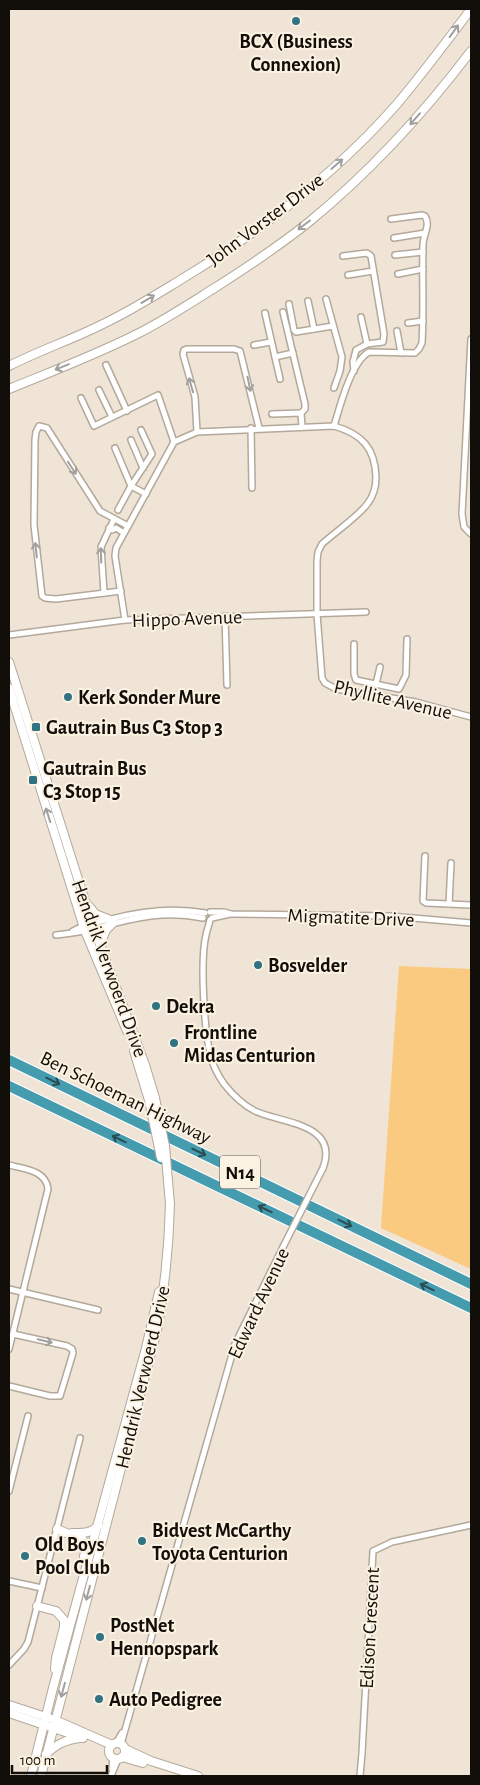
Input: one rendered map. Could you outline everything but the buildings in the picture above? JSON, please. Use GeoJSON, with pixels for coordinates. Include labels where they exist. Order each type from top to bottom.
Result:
{"type":"FeatureCollection","features":[{"type":"Feature","properties":{"kind":"highway","name":"Ben Schoeman Highway"},"geometry":{"type":"LineString","coordinates":[[9,1060],[471,1284]]}},
{"type":"Feature","properties":{"kind":"highway","name":"Ben Schoeman Highway"},"geometry":{"type":"LineString","coordinates":[[9,1086],[471,1308]]}},
{"type":"Feature","properties":{"kind":"main road","name":"John Vorster Drive"},"geometry":{"type":"LineString","coordinates":[[9,366],[13,361],[106,323],[137,306],[238,243],[292,203],[347,155],[395,105],[438,54],[471,9]]}},
{"type":"Feature","properties":{"kind":"main road","name":"John Vorster Drive"},"geometry":{"type":"LineString","coordinates":[[9,389],[107,349],[143,331],[243,270],[309,222],[405,132],[447,83],[471,51]]}},
{"type":"Feature","properties":{"kind":"main road"},"geometry":{"type":"LineString","coordinates":[[447,83],[471,56]]}},
{"type":"Feature","properties":{"kind":"main road","name":"Hendrik Verwoerd Drive"},"geometry":{"type":"LineString","coordinates":[[9,662],[93,926],[145,1065],[165,1146],[169,1239],[166,1279],[158,1326],[41,1776]]}},
{"type":"Feature","properties":{"kind":"main road","name":"Hendrik Verwoerd Drive"},"geometry":{"type":"LineString","coordinates":[[9,688],[84,928],[129,1035],[152,1099]]}},
{"type":"Feature","properties":{"kind":"main road"},"geometry":{"type":"LineString","coordinates":[[85,901],[95,914],[110,921],[100,944]]}},
{"type":"Feature","properties":{"kind":"main road","name":"Hendrik Verwoerd Drive"},"geometry":{"type":"LineString","coordinates":[[31,1776],[160,1290],[167,1205]]}},
{"type":"Feature","properties":{"kind":"main road"},"geometry":{"type":"LineString","coordinates":[[57,1529],[68,1532],[87,1533],[98,1526]]}},
{"type":"Feature","properties":{"kind":"main road"},"geometry":{"type":"LineString","coordinates":[[68,1532],[83,1540],[86,1549],[79,1577],[74,1612]]}},
{"type":"Feature","properties":{"kind":"main road"},"geometry":{"type":"LineString","coordinates":[[38,1606],[56,1611],[62,1616],[64,1623],[56,1658],[53,1688]]}},
{"type":"Feature","properties":{"kind":"main road"},"geometry":{"type":"LineString","coordinates":[[9,1705],[180,1776]]}},
{"type":"Feature","properties":{"kind":"main road"},"geometry":{"type":"LineString","coordinates":[[9,1711],[19,1716],[45,1720]]}},
{"type":"Feature","properties":{"kind":"main road"},"geometry":{"type":"LineString","coordinates":[[54,1723],[82,1738],[117,1751],[198,1776]]}},
{"type":"Feature","properties":{"kind":"main road"},"geometry":{"type":"LineString","coordinates":[[46,1754],[62,1741],[82,1738]]}},
{"type":"Feature","properties":{"kind":"street"},"geometry":{"type":"LineString","coordinates":[[334,426],[353,373],[361,359],[369,352],[415,352],[422,343],[423,237],[427,218],[425,216],[391,219]]}},
{"type":"Feature","properties":{"kind":"street"},"geometry":{"type":"LineString","coordinates":[[394,238],[425,233]]}},
{"type":"Feature","properties":{"kind":"street"},"geometry":{"type":"LineString","coordinates":[[395,255],[423,252]]}},
{"type":"Feature","properties":{"kind":"street"},"geometry":{"type":"LineString","coordinates":[[343,256],[369,253],[384,339],[380,343],[366,344],[356,350],[353,373]]}},
{"type":"Feature","properties":{"kind":"street"},"geometry":{"type":"LineString","coordinates":[[398,274],[423,269]]}},
{"type":"Feature","properties":{"kind":"street"},"geometry":{"type":"LineString","coordinates":[[348,275],[373,271]]}},
{"type":"Feature","properties":{"kind":"street"},"geometry":{"type":"LineString","coordinates":[[326,299],[342,357],[340,371],[334,388]]}},
{"type":"Feature","properties":{"kind":"street"},"geometry":{"type":"LineString","coordinates":[[308,301],[314,330]]}},
{"type":"Feature","properties":{"kind":"street"},"geometry":{"type":"LineString","coordinates":[[289,304],[294,330],[298,332],[333,326]]}},
{"type":"Feature","properties":{"kind":"street"},"geometry":{"type":"LineString","coordinates":[[272,414],[301,413],[305,409],[283,312]]}},
{"type":"Feature","properties":{"kind":"street"},"geometry":{"type":"LineString","coordinates":[[265,313],[280,379]]}},
{"type":"Feature","properties":{"kind":"street"},"geometry":{"type":"LineString","coordinates":[[361,317],[366,344]]}},
{"type":"Feature","properties":{"kind":"street"},"geometry":{"type":"LineString","coordinates":[[408,323],[423,321]]}},
{"type":"Feature","properties":{"kind":"street"},"geometry":{"type":"LineString","coordinates":[[396,330],[401,353]]}},
{"type":"Feature","properties":{"kind":"street"},"geometry":{"type":"LineString","coordinates":[[471,339],[470,410],[462,514],[464,527],[471,534]]}},
{"type":"Feature","properties":{"kind":"street"},"geometry":{"type":"LineString","coordinates":[[254,345],[271,342]]}},
{"type":"Feature","properties":{"kind":"street"},"geometry":{"type":"LineString","coordinates":[[197,432],[195,398],[183,354],[184,350],[187,349],[234,349],[240,351],[259,428]]}},
{"type":"Feature","properties":{"kind":"street"},"geometry":{"type":"LineString","coordinates":[[275,357],[293,353]]}},
{"type":"Feature","properties":{"kind":"street"},"geometry":{"type":"LineString","coordinates":[[106,365],[127,411]]}},
{"type":"Feature","properties":{"kind":"street"},"geometry":{"type":"LineString","coordinates":[[340,371],[353,373]]}},
{"type":"Feature","properties":{"kind":"street"},"geometry":{"type":"LineString","coordinates":[[98,390],[112,417]]}},
{"type":"Feature","properties":{"kind":"street"},"geometry":{"type":"LineString","coordinates":[[81,398],[94,426],[158,395],[174,442]]}},
{"type":"Feature","properties":{"kind":"street"},"geometry":{"type":"LineString","coordinates":[[301,413],[302,427]]}},
{"type":"Feature","properties":{"kind":"street"},"geometry":{"type":"LineString","coordinates":[[121,591],[56,599],[42,596],[34,525],[35,440],[39,426],[46,428],[100,511],[128,526]]}},
{"type":"Feature","properties":{"kind":"street"},"geometry":{"type":"LineString","coordinates":[[125,620],[115,556],[116,548],[174,442],[197,432],[251,428],[334,426],[354,434],[367,445],[374,458],[376,483],[375,491],[367,505],[320,547],[317,561],[317,614]]}},
{"type":"Feature","properties":{"kind":"street"},"geometry":{"type":"LineString","coordinates":[[251,428],[252,488]]}},
{"type":"Feature","properties":{"kind":"street"},"geometry":{"type":"LineString","coordinates":[[118,510],[152,454],[141,430]]}},
{"type":"Feature","properties":{"kind":"street"},"geometry":{"type":"LineString","coordinates":[[131,440],[143,468]]}},
{"type":"Feature","properties":{"kind":"street"},"geometry":{"type":"LineString","coordinates":[[114,448],[131,486],[146,494]]}},
{"type":"Feature","properties":{"kind":"street"},"geometry":{"type":"LineString","coordinates":[[104,593],[100,550],[114,519]]}},
{"type":"Feature","properties":{"kind":"street"},"geometry":{"type":"LineString","coordinates":[[109,528],[112,530],[116,528],[124,533]]}},
{"type":"Feature","properties":{"kind":"street","name":"Hippo Avenue"},"geometry":{"type":"LineString","coordinates":[[9,635],[125,620],[366,612]]}},
{"type":"Feature","properties":{"kind":"street","name":"Phyllite Avenue"},"geometry":{"type":"LineString","coordinates":[[317,614],[321,672],[325,683],[336,689],[394,698],[471,717]]}},
{"type":"Feature","properties":{"kind":"street"},"geometry":{"type":"LineString","coordinates":[[225,616],[227,685]]}},
{"type":"Feature","properties":{"kind":"street"},"geometry":{"type":"LineString","coordinates":[[354,644],[355,679],[400,688],[405,678],[407,639]]}},
{"type":"Feature","properties":{"kind":"street"},"geometry":{"type":"LineString","coordinates":[[376,684],[380,667]]}},
{"type":"Feature","properties":{"kind":"street"},"geometry":{"type":"LineString","coordinates":[[394,698],[395,688]]}},
{"type":"Feature","properties":{"kind":"street"},"geometry":{"type":"LineString","coordinates":[[425,856],[423,901],[471,905]]}},
{"type":"Feature","properties":{"kind":"street"},"geometry":{"type":"LineString","coordinates":[[449,904],[451,863]]}},
{"type":"Feature","properties":{"kind":"street","name":"Migmatite Drive"},"geometry":{"type":"LineString","coordinates":[[56,935],[71,933],[148,911],[174,910],[207,917],[224,912],[231,914],[390,916],[471,923]]}},
{"type":"Feature","properties":{"kind":"street","name":"Edward Avenue"},"geometry":{"type":"LineString","coordinates":[[111,1774],[234,1346],[323,1168],[326,1156],[324,1145],[313,1131],[301,1125],[262,1114],[250,1108],[229,1089],[215,1070],[209,1052],[206,1019],[204,966],[207,917]]}},
{"type":"Feature","properties":{"kind":"street"},"geometry":{"type":"LineString","coordinates":[[9,1165],[32,1171],[44,1177],[48,1184],[48,1193],[9,1349]]}},
{"type":"Feature","properties":{"kind":"street"},"geometry":{"type":"LineString","coordinates":[[9,1289],[98,1310]]}},
{"type":"Feature","properties":{"kind":"street"},"geometry":{"type":"LineString","coordinates":[[9,1386],[50,1396],[60,1396],[73,1353],[72,1349],[67,1346],[13,1334]]}},
{"type":"Feature","properties":{"kind":"street"},"geometry":{"type":"LineString","coordinates":[[9,1491],[28,1416]]}},
{"type":"Feature","properties":{"kind":"street"},"geometry":{"type":"LineString","coordinates":[[9,1665],[24,1650],[28,1642],[80,1438]]}},
{"type":"Feature","properties":{"kind":"street","name":"Edison Crescent"},"geometry":{"type":"LineString","coordinates":[[360,1776],[373,1551],[392,1542],[471,1525]]}},
{"type":"Feature","properties":{"kind":"street"},"geometry":{"type":"LineString","coordinates":[[9,1581],[42,1588]]}},
{"type":"Feature","properties":{"kind":"shaded area"},"geometry":{"type":"Polygon","coordinates":[[[399,966],[471,969],[471,1269],[381,1228],[399,966]]]}},
{"type":"Feature","properties":{"kind":"place","name":"BCX (Business Connexion)"},"geometry":{"type":"Point","coordinates":[296,21]}},
{"type":"Feature","properties":{"kind":"place","name":"Kerk Sonder Mure"},"geometry":{"type":"Point","coordinates":[68,697]}},
{"type":"Feature","properties":{"kind":"place","name":"Gautrain Bus C3 Stop 3"},"geometry":{"type":"Point","coordinates":[36,727]}},
{"type":"Feature","properties":{"kind":"place","name":"Gautrain Bus C3 Stop 15"},"geometry":{"type":"Point","coordinates":[33,780]}},
{"type":"Feature","properties":{"kind":"place","name":"Bosvelder"},"geometry":{"type":"Point","coordinates":[258,965]}},
{"type":"Feature","properties":{"kind":"place","name":"Dekra"},"geometry":{"type":"Point","coordinates":[156,1006]}},
{"type":"Feature","properties":{"kind":"place","name":"Frontline Midas Centurion"},"geometry":{"type":"Point","coordinates":[174,1043]}},
{"type":"Feature","properties":{"kind":"place","name":"Bidvest McCarthy Toyota Centurion"},"geometry":{"type":"Point","coordinates":[142,1541]}},
{"type":"Feature","properties":{"kind":"place","name":"Old Boys Pool Club"},"geometry":{"type":"Point","coordinates":[25,1556]}},
{"type":"Feature","properties":{"kind":"place","name":"PostNet Hennopspark"},"geometry":{"type":"Point","coordinates":[100,1637]}},
{"type":"Feature","properties":{"kind":"place","name":"Auto Pedigree"},"geometry":{"type":"Point","coordinates":[99,1699]}}]}
